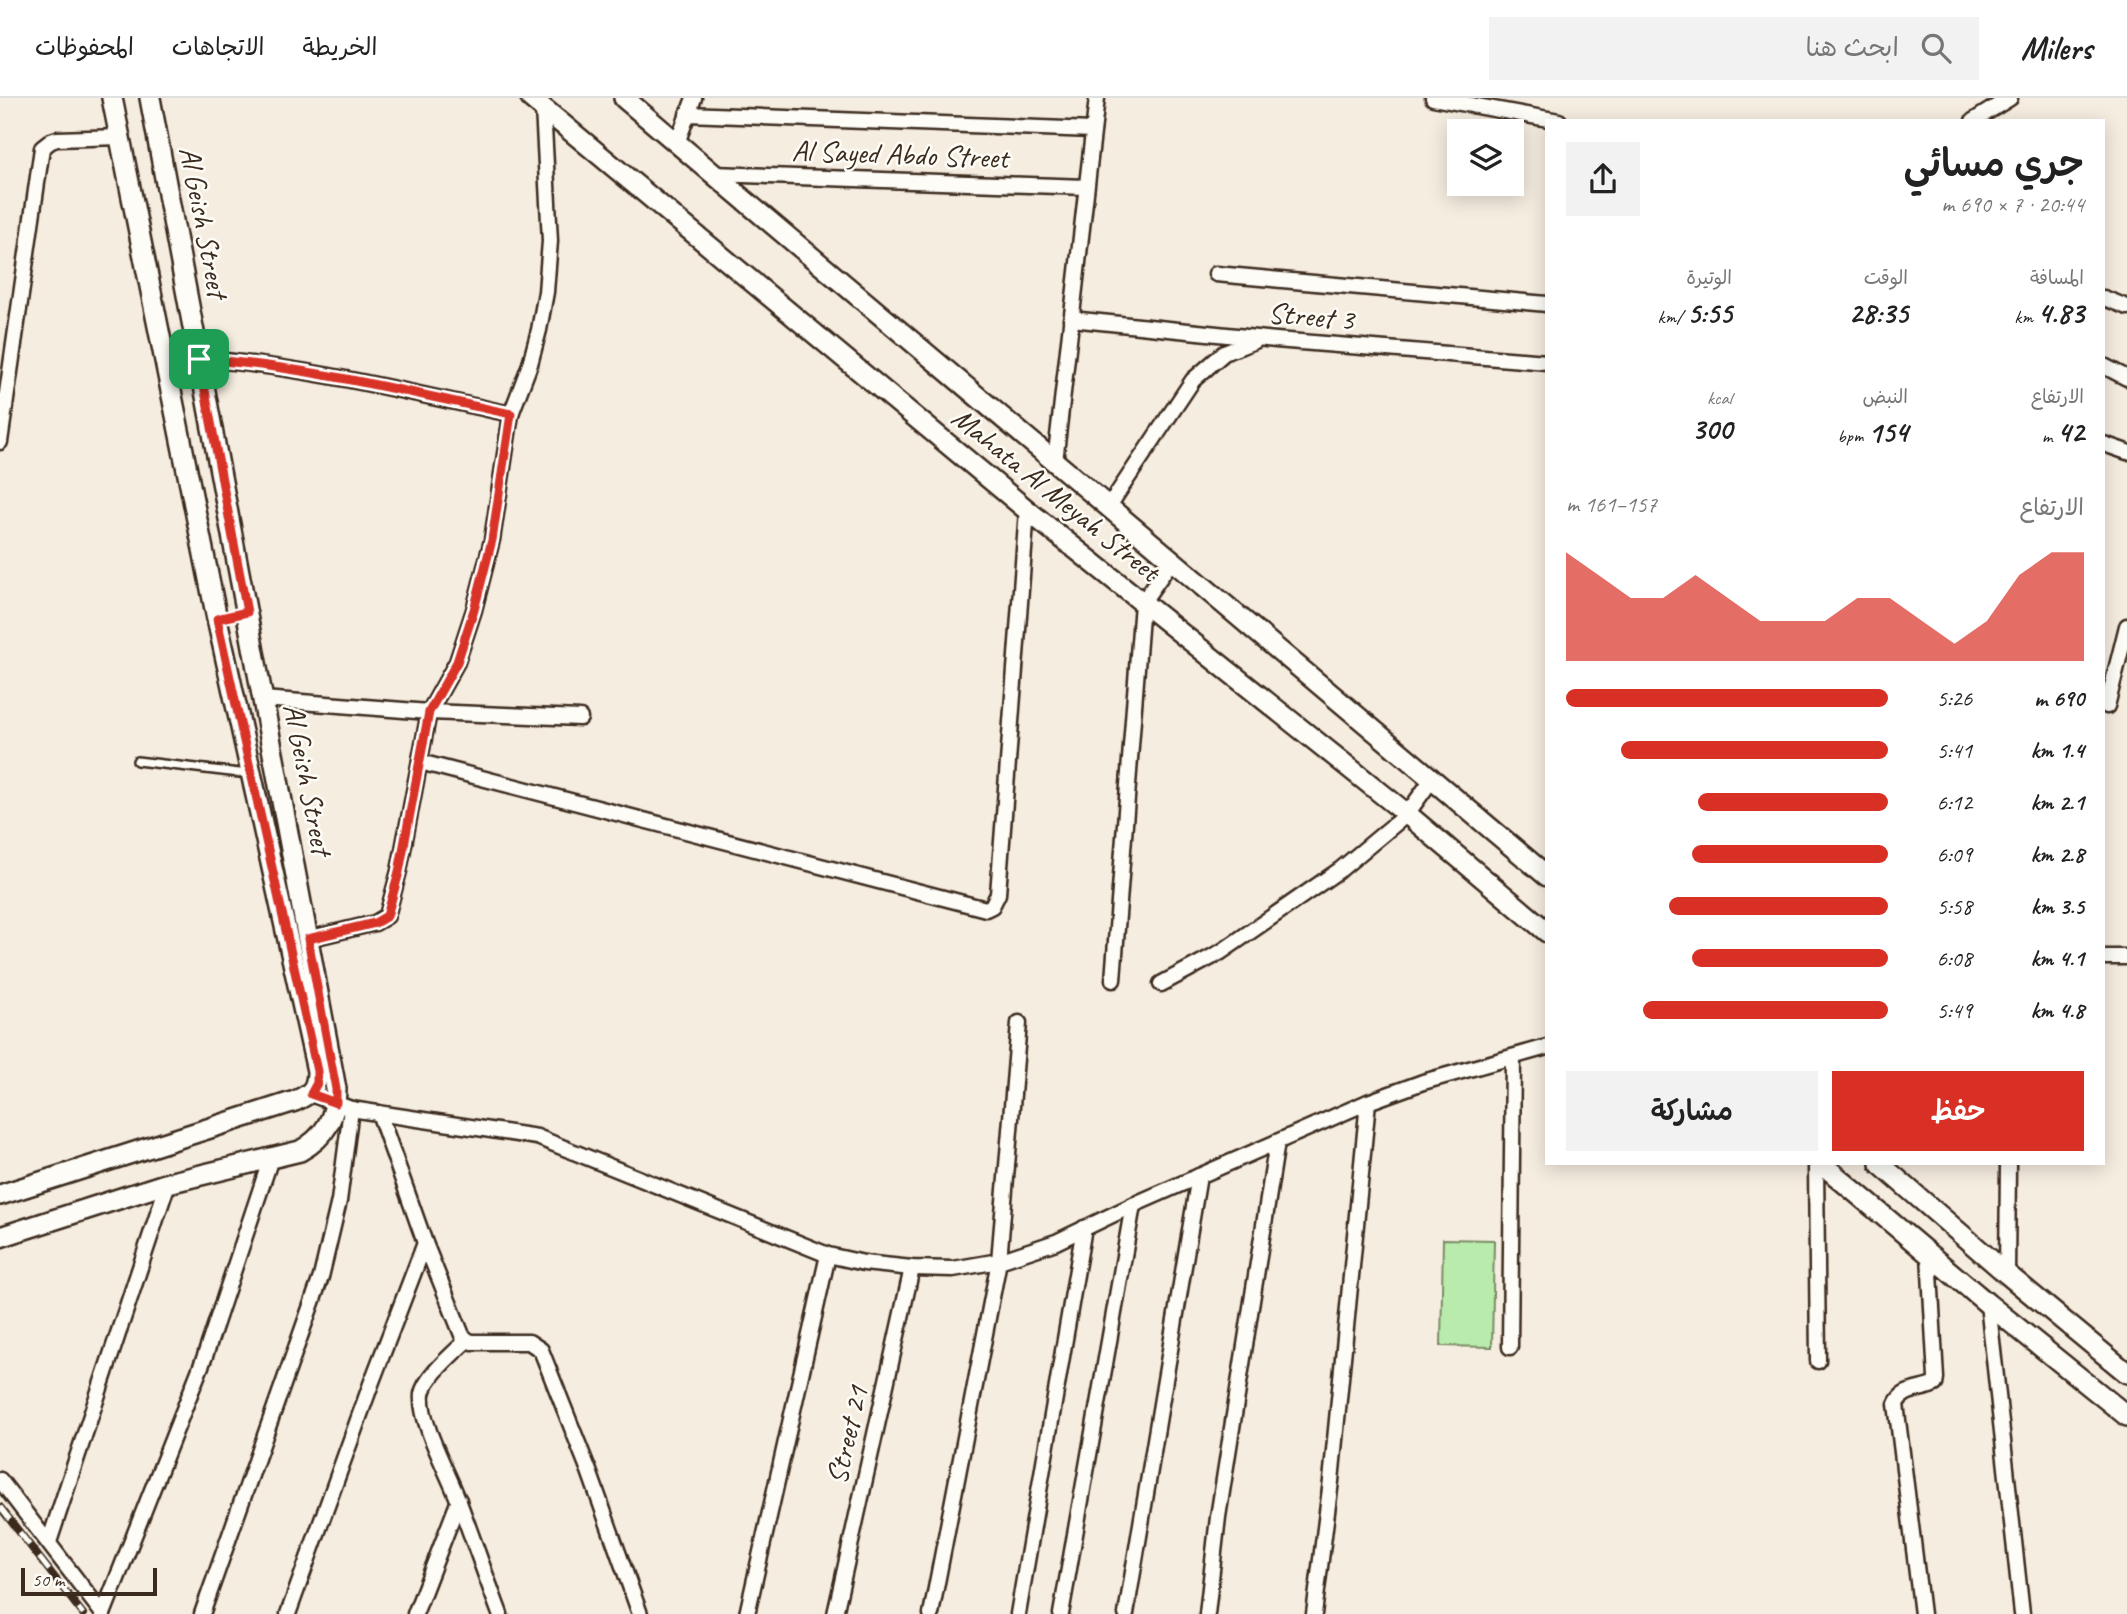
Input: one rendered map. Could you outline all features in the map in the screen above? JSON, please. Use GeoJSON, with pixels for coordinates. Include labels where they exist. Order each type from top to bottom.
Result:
{"type":"FeatureCollection","features":[{"type":"Feature","properties":{"kind":"street","name":"Al Geish Street"},"geometry":{"type":"LineString","coordinates":[[112,98],[217,619],[317,1071],[317,1083],[311,1094]]}},
{"type":"Feature","properties":{"kind":"street","name":"Al Geish Street"},"geometry":{"type":"LineString","coordinates":[[150,98],[336,1089],[344,1106]]}},
{"type":"Feature","properties":{"kind":"street","name":"Mahata Al Meyah Street"},"geometry":{"type":"LineString","coordinates":[[624,98],[1545,874]]}},
{"type":"Feature","properties":{"kind":"street"},"geometry":{"type":"LineString","coordinates":[[677,143],[694,98]]}},
{"type":"Feature","properties":{"kind":"street"},"geometry":{"type":"LineString","coordinates":[[1055,462],[1097,98]]}},
{"type":"Feature","properties":{"kind":"street"},"geometry":{"type":"LineString","coordinates":[[1433,98],[1548,119]]}},
{"type":"Feature","properties":{"kind":"street"},"geometry":{"type":"LineString","coordinates":[[1976,119],[2010,98]]}},
{"type":"Feature","properties":{"kind":"street"},"geometry":{"type":"LineString","coordinates":[[308,939],[375,923],[387,917],[399,872],[429,712],[457,662],[474,610],[492,540],[511,414],[540,330],[546,292],[550,241],[537,103]]}},
{"type":"Feature","properties":{"kind":"street","name":"Mahata Al Meyah Street"},"geometry":{"type":"LineString","coordinates":[[537,103],[1027,510],[1407,814],[1545,928]]}},
{"type":"Feature","properties":{"kind":"street"},"geometry":{"type":"LineString","coordinates":[[687,114],[1093,130]]}},
{"type":"Feature","properties":{"kind":"street"},"geometry":{"type":"LineString","coordinates":[[0,442],[42,148],[57,139],[120,137]]}},
{"type":"Feature","properties":{"kind":"street","name":"Al Sayed Abdo Street"},"geometry":{"type":"LineString","coordinates":[[713,174],[1086,187]]}},
{"type":"Feature","properties":{"kind":"street"},"geometry":{"type":"LineString","coordinates":[[1216,274],[1545,304]]}},
{"type":"Feature","properties":{"kind":"street"},"geometry":{"type":"LineString","coordinates":[[2105,298],[2127,307]]}},
{"type":"Feature","properties":{"kind":"street","name":"Street 3"},"geometry":{"type":"LineString","coordinates":[[1071,319],[1276,340],[1545,362]]}},
{"type":"Feature","properties":{"kind":"street"},"geometry":{"type":"LineString","coordinates":[[1109,506],[1193,380],[1224,353],[1250,342],[1276,340]]}},
{"type":"Feature","properties":{"kind":"street"},"geometry":{"type":"LineString","coordinates":[[166,365],[199,359],[246,362],[315,372],[511,414]]}},
{"type":"Feature","properties":{"kind":"street"},"geometry":{"type":"LineString","coordinates":[[2105,367],[2127,378]]}},
{"type":"Feature","properties":{"kind":"street"},"geometry":{"type":"LineString","coordinates":[[2105,444],[2127,452]]}},
{"type":"Feature","properties":{"kind":"street"},"geometry":{"type":"LineString","coordinates":[[420,762],[986,909],[992,906],[998,894],[1027,510]]}},
{"type":"Feature","properties":{"kind":"street"},"geometry":{"type":"LineString","coordinates":[[1113,980],[1142,603],[1173,559]]}},
{"type":"Feature","properties":{"kind":"street"},"geometry":{"type":"LineString","coordinates":[[217,619],[247,612]]}},
{"type":"Feature","properties":{"kind":"street"},"geometry":{"type":"LineString","coordinates":[[2107,706],[2127,626]]}},
{"type":"Feature","properties":{"kind":"street"},"geometry":{"type":"LineString","coordinates":[[263,699],[429,712],[580,718]]}},
{"type":"Feature","properties":{"kind":"street"},"geometry":{"type":"LineString","coordinates":[[1161,984],[1222,952],[1341,869],[1407,814],[1433,778]]}},
{"type":"Feature","properties":{"kind":"street"},"geometry":{"type":"LineString","coordinates":[[2105,957],[2127,957]]}},
{"type":"Feature","properties":{"kind":"street"},"geometry":{"type":"LineString","coordinates":[[931,1614],[999,1261],[1019,1023]]}},
{"type":"Feature","properties":{"kind":"street"},"geometry":{"type":"LineString","coordinates":[[0,1195],[311,1094],[344,1106],[379,1113],[537,1138],[828,1255],[864,1263],[953,1269],[999,1261],[1056,1242],[1133,1205],[1368,1102],[1423,1082],[1545,1049]]}},
{"type":"Feature","properties":{"kind":"street"},"geometry":{"type":"LineString","coordinates":[[1510,1347],[1513,1057]]}},
{"type":"Feature","properties":{"kind":"street"},"geometry":{"type":"LineString","coordinates":[[1314,1614],[1331,1481],[1368,1102]]}},
{"type":"Feature","properties":{"kind":"street"},"geometry":{"type":"LineString","coordinates":[[0,1237],[168,1183],[300,1151],[311,1145],[344,1106]]}},
{"type":"Feature","properties":{"kind":"street"},"geometry":{"type":"LineString","coordinates":[[202,1614],[321,1277],[339,1201],[344,1106]]}},
{"type":"Feature","properties":{"kind":"street"},"geometry":{"type":"LineString","coordinates":[[379,1113],[454,1318],[467,1340],[480,1343],[529,1342],[541,1350],[640,1614]]}},
{"type":"Feature","properties":{"kind":"street"},"geometry":{"type":"LineString","coordinates":[[1206,1614],[1218,1517],[1277,1142]]}},
{"type":"Feature","properties":{"kind":"street"},"geometry":{"type":"LineString","coordinates":[[103,1614],[205,1356],[271,1158]]}},
{"type":"Feature","properties":{"kind":"street"},"geometry":{"type":"LineString","coordinates":[[1816,1165],[1818,1361]]}},
{"type":"Feature","properties":{"kind":"street"},"geometry":{"type":"LineString","coordinates":[[1823,1165],[1988,1304],[2127,1416]]}},
{"type":"Feature","properties":{"kind":"street"},"geometry":{"type":"LineString","coordinates":[[1881,1165],[2127,1373]]}},
{"type":"Feature","properties":{"kind":"street"},"geometry":{"type":"LineString","coordinates":[[2007,1274],[2008,1165]]}},
{"type":"Feature","properties":{"kind":"street"},"geometry":{"type":"LineString","coordinates":[[1126,1614],[1199,1176]]}},
{"type":"Feature","properties":{"kind":"street"},"geometry":{"type":"LineString","coordinates":[[49,1542],[168,1183]]}},
{"type":"Feature","properties":{"kind":"street"},"geometry":{"type":"LineString","coordinates":[[1061,1614],[1133,1205]]}},
{"type":"Feature","properties":{"kind":"street"},"geometry":{"type":"LineString","coordinates":[[1017,1614],[1084,1228]]}},
{"type":"Feature","properties":{"kind":"street"},"geometry":{"type":"LineString","coordinates":[[288,1614],[425,1243]]}},
{"type":"Feature","properties":{"kind":"street"},"geometry":{"type":"LineString","coordinates":[[747,1614],[828,1255]]}},
{"type":"Feature","properties":{"kind":"street"},"geometry":{"type":"LineString","coordinates":[[1922,1614],[1896,1404],[1900,1396],[1935,1384],[1929,1255]]}},
{"type":"Feature","properties":{"kind":"street","name":"Street 21"},"geometry":{"type":"LineString","coordinates":[[835,1614],[912,1268]]}},
{"type":"Feature","properties":{"kind":"street"},"geometry":{"type":"LineString","coordinates":[[1988,1304],[2022,1614]]}},
{"type":"Feature","properties":{"kind":"street"},"geometry":{"type":"LineString","coordinates":[[467,1340],[430,1378],[422,1396],[431,1434],[459,1500],[500,1614]]}},
{"type":"Feature","properties":{"kind":"street"},"geometry":{"type":"LineString","coordinates":[[0,1480],[103,1614]]}},
{"type":"Feature","properties":{"kind":"street"},"geometry":{"type":"LineString","coordinates":[[415,1614],[459,1500]]}},
{"type":"Feature","properties":{"kind":"lane"},"geometry":{"type":"LineString","coordinates":[[137,761],[251,774]]}},
{"type":"Feature","properties":{"kind":"green space"},"geometry":{"type":"Polygon","coordinates":[[[1443,1239],[1494,1240],[1492,1347],[1441,1346],[1443,1239]]]}},
{"type":"Feature","properties":{"kind":"railway"},"geometry":{"type":"LineString","coordinates":[[0,1507],[83,1614]]}},
{"type":"Feature","properties":{"kind":"route"},"geometry":{"type":"LineString","coordinates":[[199,359],[246,362],[315,372],[511,414],[492,540],[457,662],[429,712],[399,872],[387,916],[375,923],[308,939],[336,1089],[336,1103],[311,1094],[317,1083],[317,1071],[217,619],[247,612],[199,359]]}}]}
